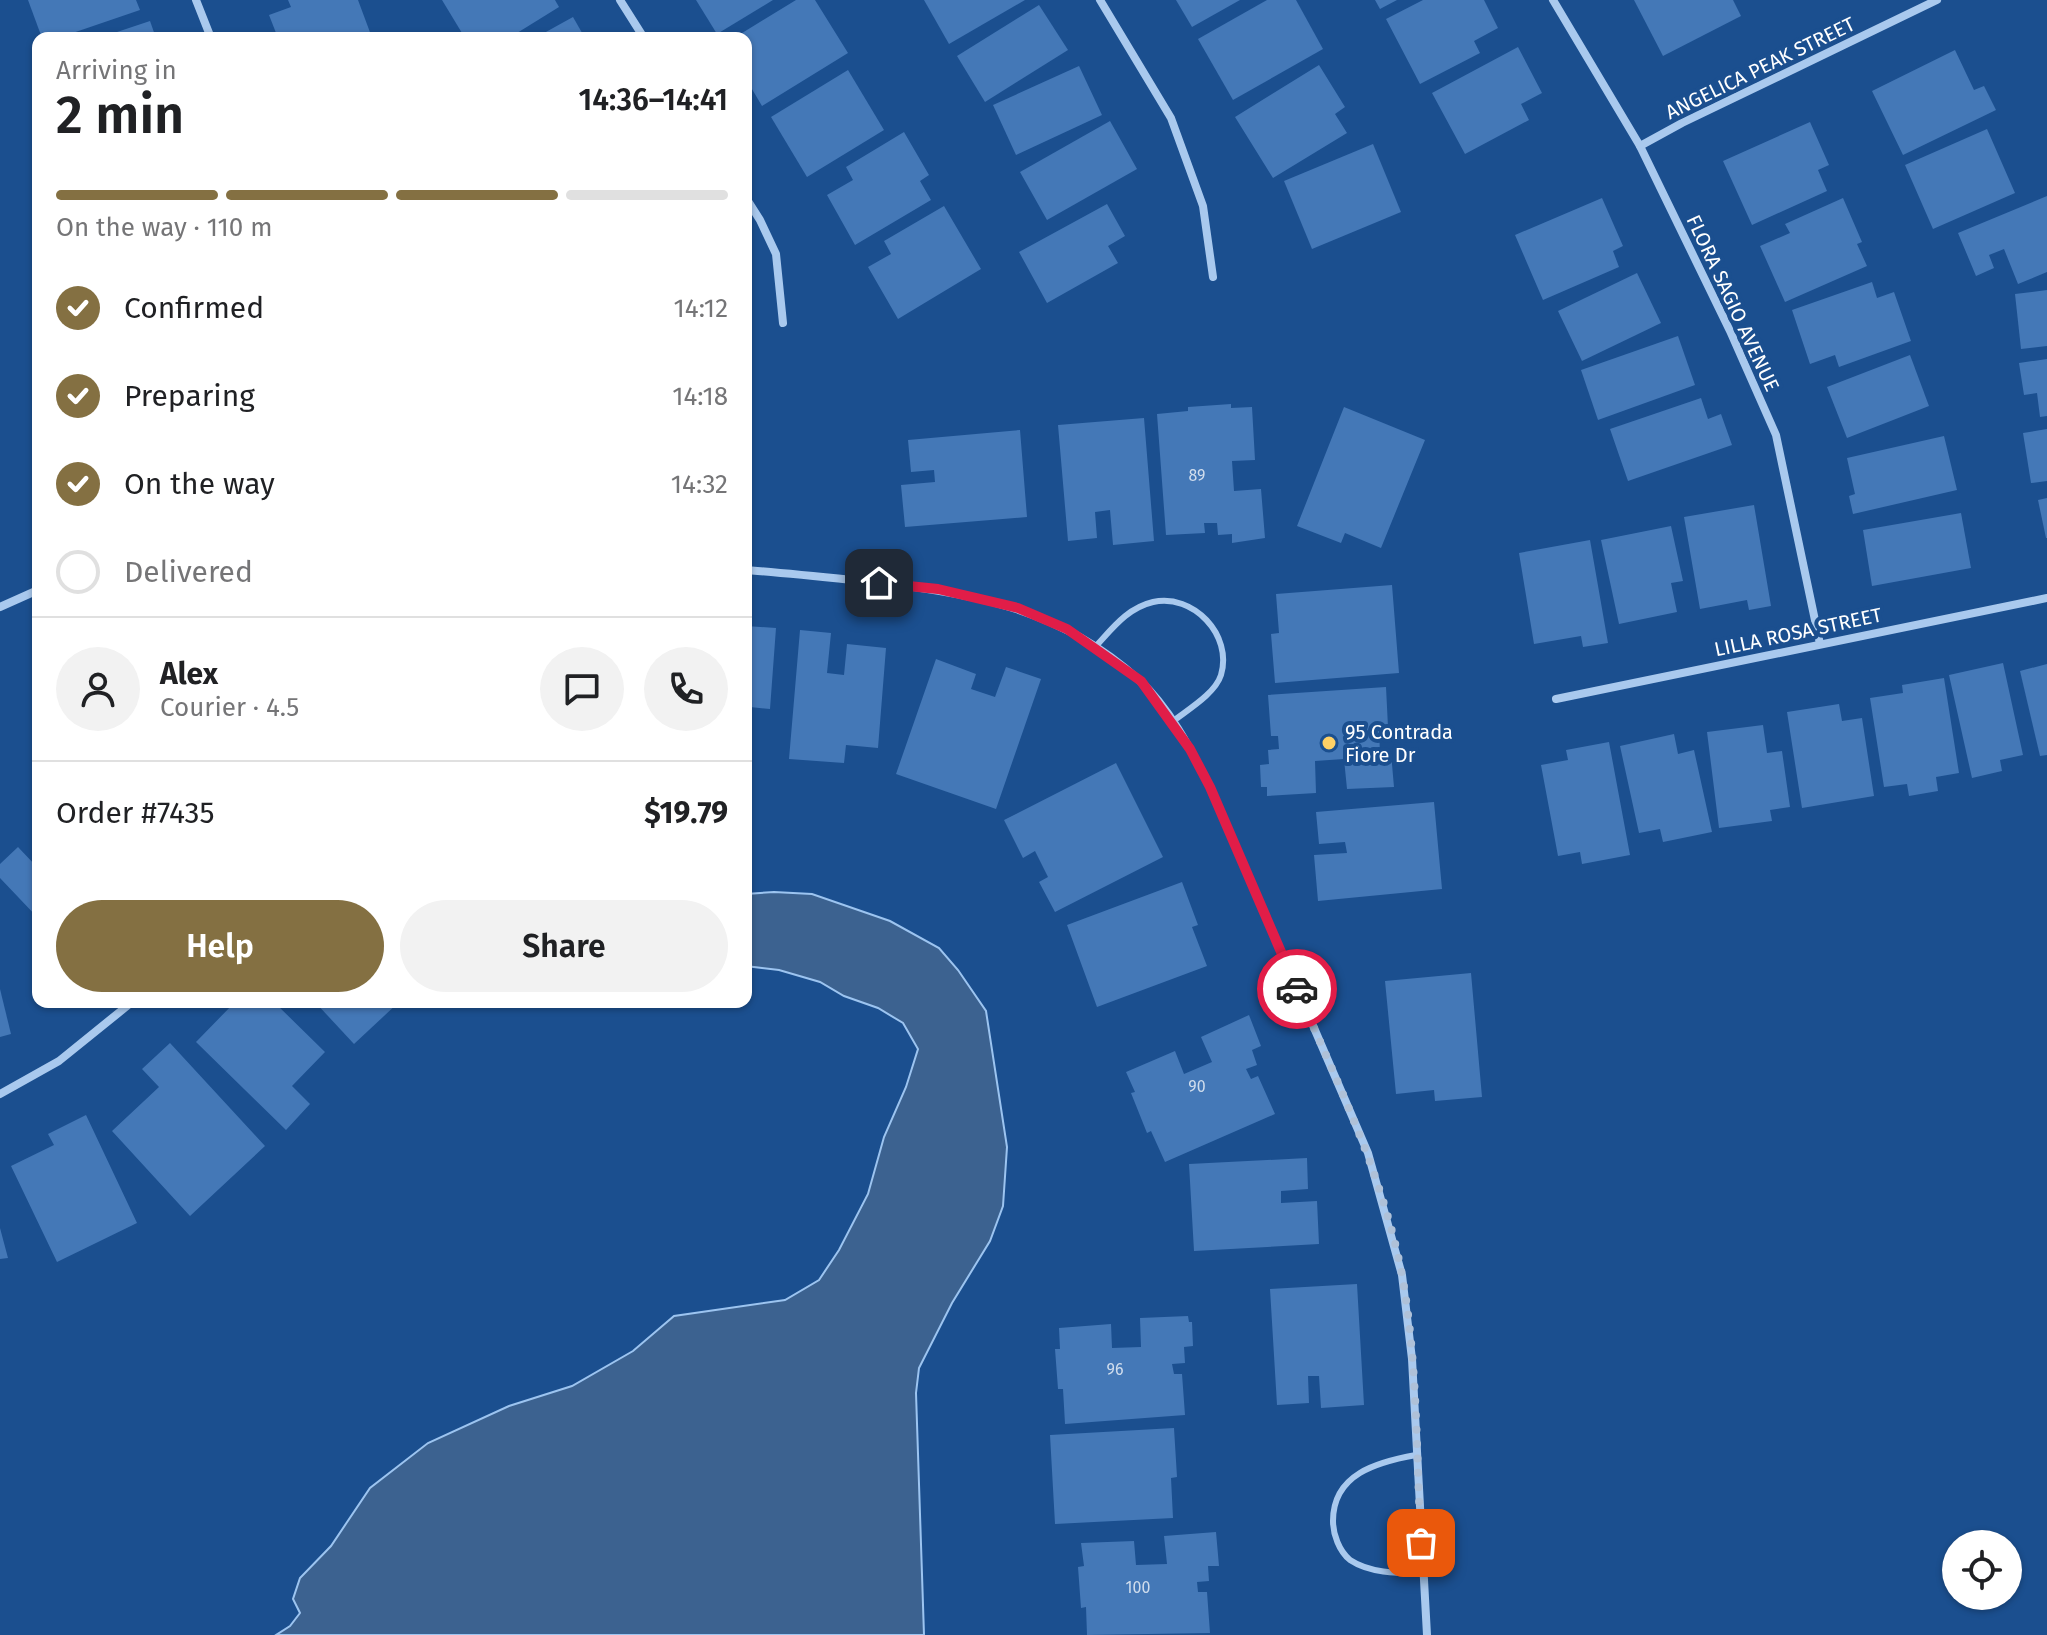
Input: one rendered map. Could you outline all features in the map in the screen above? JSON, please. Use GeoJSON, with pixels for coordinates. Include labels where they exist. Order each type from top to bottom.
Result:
{"type":"FeatureCollection","features":[{"type":"Feature","properties":{"kind":"street"},"geometry":{"type":"LineString","coordinates":[[196,0],[209,32]]}},
{"type":"Feature","properties":{"kind":"street"},"geometry":{"type":"LineString","coordinates":[[620,0],[640,32]]}},
{"type":"Feature","properties":{"kind":"street"},"geometry":{"type":"LineString","coordinates":[[1100,0],[1171,118],[1203,206],[1213,277]]}},
{"type":"Feature","properties":{"kind":"street","name":"FLORA SAGIO AVENUE"},"geometry":{"type":"LineString","coordinates":[[1553,0],[1640,146],[1730,331],[1776,435],[1820,644]]}},
{"type":"Feature","properties":{"kind":"street","name":"ANGELICA PEAK STREET"},"geometry":{"type":"LineString","coordinates":[[1640,146],[1937,0]]}},
{"type":"Feature","properties":{"kind":"street"},"geometry":{"type":"LineString","coordinates":[[752,207],[776,254],[783,323]]}},
{"type":"Feature","properties":{"kind":"street"},"geometry":{"type":"LineString","coordinates":[[752,571],[938,589],[1018,608],[1067,629],[1141,681],[1172,722],[1210,787],[1368,1153],[1402,1275],[1412,1359],[1427,1635]]}},
{"type":"Feature","properties":{"kind":"street"},"geometry":{"type":"LineString","coordinates":[[0,607],[32,593]]}},
{"type":"Feature","properties":{"kind":"street","name":"LILLA ROSA STREET"},"geometry":{"type":"LineString","coordinates":[[1556,699],[2047,598]]}},
{"type":"Feature","properties":{"kind":"street"},"geometry":{"type":"LineString","coordinates":[[0,1094],[59,1061],[125,1008]]}},
{"type":"Feature","properties":{"kind":"lane"},"geometry":{"type":"LineString","coordinates":[[1095,647],[1119,620],[1153,602],[1170,601],[1190,607],[1208,619],[1222,655],[1221,676],[1208,693],[1172,722]]}},
{"type":"Feature","properties":{"kind":"lane"},"geometry":{"type":"LineString","coordinates":[[1416,1455],[1386,1461],[1363,1471],[1344,1486],[1333,1506],[1333,1532],[1350,1559],[1390,1572],[1423,1573]]}},
{"type":"Feature","properties":{"kind":"water"},"geometry":{"type":"Polygon","coordinates":[[[752,894],[812,894],[890,921],[939,948],[986,1011],[1007,1147],[1003,1206],[990,1241],[952,1303],[919,1368],[916,1393],[924,1635],[276,1635],[290,1626],[300,1613],[293,1599],[300,1578],[331,1546],[370,1488],[428,1443],[509,1406],[572,1386],[633,1351],[674,1316],[785,1300],[819,1280],[839,1250],[868,1194],[884,1137],[906,1087],[918,1049],[903,1023],[878,1008],[844,996],[820,982],[779,970],[752,967],[752,894]]]}},
{"type":"Feature","properties":{"kind":"building"},"geometry":{"type":"Polygon","coordinates":[[[28,0],[136,0],[140,10],[76,32],[40,32],[28,0]]]}},
{"type":"Feature","properties":{"kind":"building"},"geometry":{"type":"Polygon","coordinates":[[[288,0],[358,0],[370,32],[276,32],[269,15],[291,7],[288,0]]]}},
{"type":"Feature","properties":{"kind":"building"},"geometry":{"type":"Polygon","coordinates":[[[442,0],[555,0],[559,7],[519,32],[461,32],[442,0]]]}},
{"type":"Feature","properties":{"kind":"building"},"geometry":{"type":"Polygon","coordinates":[[[696,0],[773,0],[720,32],[716,32],[696,0]]]}},
{"type":"Feature","properties":{"kind":"building"},"geometry":{"type":"Polygon","coordinates":[[[796,0],[815,0],[848,53],[762,106],[752,89],[752,32],[744,32],[796,0]]]}},
{"type":"Feature","properties":{"kind":"building"},"geometry":{"type":"Polygon","coordinates":[[[924,0],[1025,0],[949,44],[924,0]]]}},
{"type":"Feature","properties":{"kind":"building"},"geometry":{"type":"Polygon","coordinates":[[[1176,0],[1240,0],[1192,27],[1176,0]]]}},
{"type":"Feature","properties":{"kind":"building"},"geometry":{"type":"Polygon","coordinates":[[[1267,0],[1296,0],[1323,49],[1233,100],[1198,39],[1267,0]]]}},
{"type":"Feature","properties":{"kind":"building"},"geometry":{"type":"Polygon","coordinates":[[[1375,0],[1397,0],[1380,9],[1375,0]]]}},
{"type":"Feature","properties":{"kind":"building"},"geometry":{"type":"Polygon","coordinates":[[[1423,0],[1484,0],[1498,28],[1474,41],[1480,53],[1420,84],[1386,19],[1423,0]]]}},
{"type":"Feature","properties":{"kind":"building"},"geometry":{"type":"Polygon","coordinates":[[[1634,0],[1733,0],[1741,16],[1663,56],[1634,0]]]}},
{"type":"Feature","properties":{"kind":"building"},"geometry":{"type":"Polygon","coordinates":[[[1039,5],[1068,50],[985,102],[957,56],[1039,5]]]}},
{"type":"Feature","properties":{"kind":"building"},"geometry":{"type":"Polygon","coordinates":[[[573,17],[582,32],[546,32],[573,17]]]}},
{"type":"Feature","properties":{"kind":"building"},"geometry":{"type":"Polygon","coordinates":[[[150,21],[154,32],[117,32],[150,21]]]}},
{"type":"Feature","properties":{"kind":"building"},"geometry":{"type":"Polygon","coordinates":[[[1518,47],[1542,93],[1521,104],[1529,120],[1465,154],[1432,93],[1518,47]]]}},
{"type":"Feature","properties":{"kind":"building"},"geometry":{"type":"Polygon","coordinates":[[[1955,50],[1974,90],[1984,86],[1996,110],[1903,155],[1872,91],[1955,50]]]}},
{"type":"Feature","properties":{"kind":"building"},"geometry":{"type":"Polygon","coordinates":[[[1319,65],[1345,107],[1335,114],[1347,133],[1273,178],[1235,117],[1319,65]]]}},
{"type":"Feature","properties":{"kind":"building"},"geometry":{"type":"Polygon","coordinates":[[[1079,66],[1102,115],[1016,155],[993,105],[1079,66]]]}},
{"type":"Feature","properties":{"kind":"building"},"geometry":{"type":"Polygon","coordinates":[[[848,70],[884,130],[807,177],[771,117],[848,70]]]}},
{"type":"Feature","properties":{"kind":"building"},"geometry":{"type":"Polygon","coordinates":[[[1110,121],[1137,169],[1047,220],[1020,172],[1110,121]]]}},
{"type":"Feature","properties":{"kind":"building"},"geometry":{"type":"Polygon","coordinates":[[[1810,122],[1829,165],[1818,170],[1827,191],[1752,225],[1723,161],[1810,122]]]}},
{"type":"Feature","properties":{"kind":"building"},"geometry":{"type":"Polygon","coordinates":[[[1987,129],[2015,193],[1933,229],[1905,165],[1987,129]]]}},
{"type":"Feature","properties":{"kind":"building"},"geometry":{"type":"Polygon","coordinates":[[[904,132],[929,175],[920,181],[931,200],[855,245],[827,195],[853,180],[846,167],[904,132]]]}},
{"type":"Feature","properties":{"kind":"building"},"geometry":{"type":"Polygon","coordinates":[[[1373,144],[1401,212],[1312,249],[1284,181],[1373,144]]]}},
{"type":"Feature","properties":{"kind":"building"},"geometry":{"type":"Polygon","coordinates":[[[2047,196],[2047,272],[2018,284],[2004,249],[1989,255],[1994,268],[1976,276],[1958,233],[2047,196]]]}},
{"type":"Feature","properties":{"kind":"building"},"geometry":{"type":"Polygon","coordinates":[[[1602,198],[1623,246],[1613,251],[1619,267],[1543,300],[1515,235],[1602,198]]]}},
{"type":"Feature","properties":{"kind":"building"},"geometry":{"type":"Polygon","coordinates":[[[1843,198],[1862,242],[1857,244],[1867,266],[1785,302],[1760,246],[1790,233],[1785,224],[1843,198]]]}},
{"type":"Feature","properties":{"kind":"building"},"geometry":{"type":"Polygon","coordinates":[[[1107,204],[1125,236],[1108,246],[1118,263],[1047,303],[1019,252],[1107,204]]]}},
{"type":"Feature","properties":{"kind":"building"},"geometry":{"type":"Polygon","coordinates":[[[944,206],[981,269],[898,319],[868,267],[891,254],[884,241],[944,206]]]}},
{"type":"Feature","properties":{"kind":"building"},"geometry":{"type":"Polygon","coordinates":[[[1637,273],[1661,323],[1582,361],[1558,311],[1637,273]]]}},
{"type":"Feature","properties":{"kind":"building"},"geometry":{"type":"Polygon","coordinates":[[[1872,282],[1877,298],[1894,292],[1911,341],[1839,367],[1835,355],[1810,364],[1792,310],[1872,282]]]}},
{"type":"Feature","properties":{"kind":"building"},"geometry":{"type":"Polygon","coordinates":[[[2047,290],[2047,346],[2021,349],[2015,294],[2047,290]]]}},
{"type":"Feature","properties":{"kind":"building"},"geometry":{"type":"Polygon","coordinates":[[[1678,336],[1695,385],[1598,420],[1581,370],[1678,336]]]}},
{"type":"Feature","properties":{"kind":"building"},"geometry":{"type":"Polygon","coordinates":[[[1910,355],[1929,406],[1847,438],[1827,387],[1910,355]]]}},
{"type":"Feature","properties":{"kind":"building"},"geometry":{"type":"Polygon","coordinates":[[[2047,359],[2047,416],[2040,417],[2037,393],[2024,395],[2019,363],[2047,359]]]}},
{"type":"Feature","properties":{"kind":"building"},"geometry":{"type":"Polygon","coordinates":[[[1701,398],[1708,419],[1721,414],[1732,445],[1628,481],[1610,429],[1701,398]]]}},
{"type":"Feature","properties":{"kind":"building"},"geometry":{"type":"Polygon","coordinates":[[[1231,404],[1231,408],[1252,407],[1255,460],[1232,461],[1234,491],[1261,489],[1265,538],[1232,543],[1232,534],[1218,535],[1217,523],[1204,523],[1205,533],[1166,535],[1157,414],[1188,411],[1188,407],[1231,404]]]}},
{"type":"Feature","properties":{"kind":"building"},"geometry":{"type":"Polygon","coordinates":[[[1344,407],[1425,440],[1381,548],[1345,533],[1341,543],[1297,526],[1344,407]]]}},
{"type":"Feature","properties":{"kind":"building"},"geometry":{"type":"Polygon","coordinates":[[[1144,418],[1154,541],[1113,545],[1110,510],[1095,512],[1097,538],[1068,541],[1058,425],[1144,418]]]}},
{"type":"Feature","properties":{"kind":"building"},"geometry":{"type":"Polygon","coordinates":[[[2047,429],[2047,481],[2031,483],[2023,433],[2047,429]]]}},
{"type":"Feature","properties":{"kind":"building"},"geometry":{"type":"Polygon","coordinates":[[[1020,430],[1027,517],[905,527],[901,485],[935,482],[934,470],[911,472],[908,440],[1020,430]]]}},
{"type":"Feature","properties":{"kind":"building"},"geometry":{"type":"Polygon","coordinates":[[[1944,436],[1957,490],[1853,514],[1849,496],[1855,494],[1847,458],[1944,436]]]}},
{"type":"Feature","properties":{"kind":"building"},"geometry":{"type":"Polygon","coordinates":[[[2047,498],[2047,538],[2046,538],[2038,500],[2047,498]]]}},
{"type":"Feature","properties":{"kind":"building"},"geometry":{"type":"Polygon","coordinates":[[[1754,505],[1771,606],[1749,610],[1747,600],[1700,609],[1684,517],[1754,505]]]}},
{"type":"Feature","properties":{"kind":"building"},"geometry":{"type":"Polygon","coordinates":[[[1961,513],[1971,568],[1872,586],[1863,530],[1961,513]]]}},
{"type":"Feature","properties":{"kind":"building"},"geometry":{"type":"Polygon","coordinates":[[[1671,526],[1683,581],[1671,583],[1677,612],[1619,624],[1601,540],[1671,526]]]}},
{"type":"Feature","properties":{"kind":"building"},"geometry":{"type":"Polygon","coordinates":[[[1590,540],[1608,643],[1583,647],[1581,636],[1534,644],[1519,553],[1590,540]]]}},
{"type":"Feature","properties":{"kind":"building"},"geometry":{"type":"Polygon","coordinates":[[[1392,585],[1399,673],[1275,683],[1271,634],[1279,633],[1276,594],[1392,585]]]}},
{"type":"Feature","properties":{"kind":"building"},"geometry":{"type":"Polygon","coordinates":[[[752,626],[776,628],[770,709],[752,707],[752,626]]]}},
{"type":"Feature","properties":{"kind":"building"},"geometry":{"type":"Polygon","coordinates":[[[800,630],[831,633],[827,673],[844,675],[847,644],[886,648],[878,748],[846,745],[844,763],[789,759],[800,630]]]}},
{"type":"Feature","properties":{"kind":"building"},"geometry":{"type":"Polygon","coordinates":[[[936,659],[976,674],[971,689],[995,697],[1006,667],[1041,679],[996,809],[896,774],[936,659]]]}},
{"type":"Feature","properties":{"kind":"building"},"geometry":{"type":"Polygon","coordinates":[[[2003,663],[2023,755],[2000,760],[2002,771],[1972,778],[1949,675],[2003,663]]]}},
{"type":"Feature","properties":{"kind":"building"},"geometry":{"type":"Polygon","coordinates":[[[2047,664],[2047,755],[2040,756],[2020,671],[2047,664]]]}},
{"type":"Feature","properties":{"kind":"building"},"geometry":{"type":"Polygon","coordinates":[[[1944,678],[1959,773],[1936,777],[1938,791],[1909,796],[1907,784],[1884,787],[1870,698],[1903,693],[1902,685],[1944,678]]]}},
{"type":"Feature","properties":{"kind":"building","name":"95 Contrada Fiore Dr"},"geometry":{"type":"Polygon","coordinates":[[[1386,687],[1388,727],[1379,728],[1380,754],[1391,753],[1394,787],[1347,789],[1344,759],[1315,761],[1316,793],[1267,796],[1267,787],[1261,787],[1260,765],[1269,764],[1268,750],[1279,749],[1278,736],[1271,736],[1268,695],[1386,687]]]}},
{"type":"Feature","properties":{"kind":"building"},"geometry":{"type":"Polygon","coordinates":[[[1839,704],[1842,721],[1862,718],[1874,796],[1802,808],[1787,712],[1839,704]]]}},
{"type":"Feature","properties":{"kind":"building"},"geometry":{"type":"Polygon","coordinates":[[[1763,725],[1767,753],[1782,751],[1790,807],[1770,810],[1772,821],[1719,828],[1707,732],[1763,725]]]}},
{"type":"Feature","properties":{"kind":"building"},"geometry":{"type":"Polygon","coordinates":[[[1674,734],[1678,754],[1694,750],[1712,832],[1663,842],[1660,829],[1639,833],[1620,746],[1674,734]]]}},
{"type":"Feature","properties":{"kind":"building"},"geometry":{"type":"Polygon","coordinates":[[[1609,742],[1630,855],[1582,864],[1580,852],[1558,856],[1541,765],[1568,760],[1566,750],[1609,742]]]}},
{"type":"Feature","properties":{"kind":"building"},"geometry":{"type":"Polygon","coordinates":[[[1116,763],[1163,857],[1055,912],[1039,882],[1048,877],[1035,851],[1023,858],[1004,820],[1116,763]]]}},
{"type":"Feature","properties":{"kind":"building"},"geometry":{"type":"Polygon","coordinates":[[[1434,802],[1442,889],[1318,901],[1314,855],[1347,853],[1345,842],[1319,844],[1316,812],[1434,802]]]}},
{"type":"Feature","properties":{"kind":"building"},"geometry":{"type":"Polygon","coordinates":[[[18,847],[32,862],[32,912],[0,878],[0,864],[18,847]]]}},
{"type":"Feature","properties":{"kind":"building"},"geometry":{"type":"Polygon","coordinates":[[[1182,882],[1198,925],[1192,927],[1207,966],[1097,1007],[1067,925],[1182,882]]]}},
{"type":"Feature","properties":{"kind":"building"},"geometry":{"type":"Polygon","coordinates":[[[1471,973],[1482,1097],[1435,1101],[1434,1090],[1396,1094],[1385,981],[1471,973]]]}},
{"type":"Feature","properties":{"kind":"building"},"geometry":{"type":"Polygon","coordinates":[[[0,989],[11,1034],[0,1037],[0,989]]]}},
{"type":"Feature","properties":{"kind":"building"},"geometry":{"type":"Polygon","coordinates":[[[229,1008],[280,1008],[325,1052],[292,1086],[310,1104],[286,1130],[196,1042],[229,1008]]]}},
{"type":"Feature","properties":{"kind":"building"},"geometry":{"type":"Polygon","coordinates":[[[321,1008],[393,1008],[354,1044],[321,1008]]]}},
{"type":"Feature","properties":{"kind":"building"},"geometry":{"type":"Polygon","coordinates":[[[1249,1015],[1261,1046],[1252,1050],[1257,1065],[1246,1069],[1251,1079],[1258,1076],[1275,1114],[1165,1162],[1151,1131],[1147,1133],[1126,1072],[1175,1051],[1184,1074],[1212,1062],[1201,1037],[1249,1015]]]}},
{"type":"Feature","properties":{"kind":"building"},"geometry":{"type":"Polygon","coordinates":[[[170,1043],[265,1146],[190,1216],[112,1131],[159,1087],[142,1069],[170,1043]]]}},
{"type":"Feature","properties":{"kind":"building"},"geometry":{"type":"Polygon","coordinates":[[[86,1115],[137,1223],[57,1262],[11,1166],[54,1145],[48,1134],[86,1115]]]}},
{"type":"Feature","properties":{"kind":"building"},"geometry":{"type":"Polygon","coordinates":[[[1307,1158],[1308,1189],[1281,1191],[1281,1203],[1317,1201],[1319,1244],[1194,1251],[1189,1164],[1307,1158]]]}},
{"type":"Feature","properties":{"kind":"building"},"geometry":{"type":"Polygon","coordinates":[[[0,1228],[8,1258],[0,1259],[0,1228]]]}},
{"type":"Feature","properties":{"kind":"building"},"geometry":{"type":"Polygon","coordinates":[[[1357,1284],[1364,1405],[1321,1408],[1319,1376],[1308,1376],[1309,1403],[1277,1405],[1270,1289],[1357,1284]]]}},
{"type":"Feature","properties":{"kind":"building"},"geometry":{"type":"Polygon","coordinates":[[[1188,1316],[1189,1322],[1192,1322],[1193,1346],[1184,1347],[1185,1363],[1172,1364],[1174,1374],[1182,1374],[1185,1415],[1065,1424],[1063,1389],[1058,1389],[1055,1349],[1060,1349],[1059,1328],[1111,1324],[1112,1348],[1141,1347],[1140,1318],[1188,1316]]]}},
{"type":"Feature","properties":{"kind":"building"},"geometry":{"type":"Polygon","coordinates":[[[1174,1428],[1177,1477],[1171,1478],[1173,1518],[1055,1524],[1050,1435],[1174,1428]]]}},
{"type":"Feature","properties":{"kind":"building"},"geometry":{"type":"Polygon","coordinates":[[[1216,1532],[1219,1566],[1208,1566],[1209,1581],[1197,1582],[1198,1592],[1207,1592],[1210,1633],[1087,1635],[1086,1607],[1081,1608],[1078,1567],[1084,1566],[1081,1543],[1134,1541],[1136,1565],[1167,1564],[1164,1536],[1216,1532]]]}},
{"type":"Feature","properties":{"kind":"way so far"},"geometry":{"type":"LineString","coordinates":[[1297,989],[1368,1153],[1402,1275],[1412,1359],[1421,1543]]}},
{"type":"Feature","properties":{"kind":"place","name":"95 Contrada Fiore Dr"},"geometry":{"type":"Point","coordinates":[1329,743]}},
{"type":"Feature","properties":{"kind":"route"},"geometry":{"type":"LineString","coordinates":[[879,583],[938,589],[1018,608],[1067,629],[1141,681],[1190,749],[1210,787],[1297,989]]}}]}
